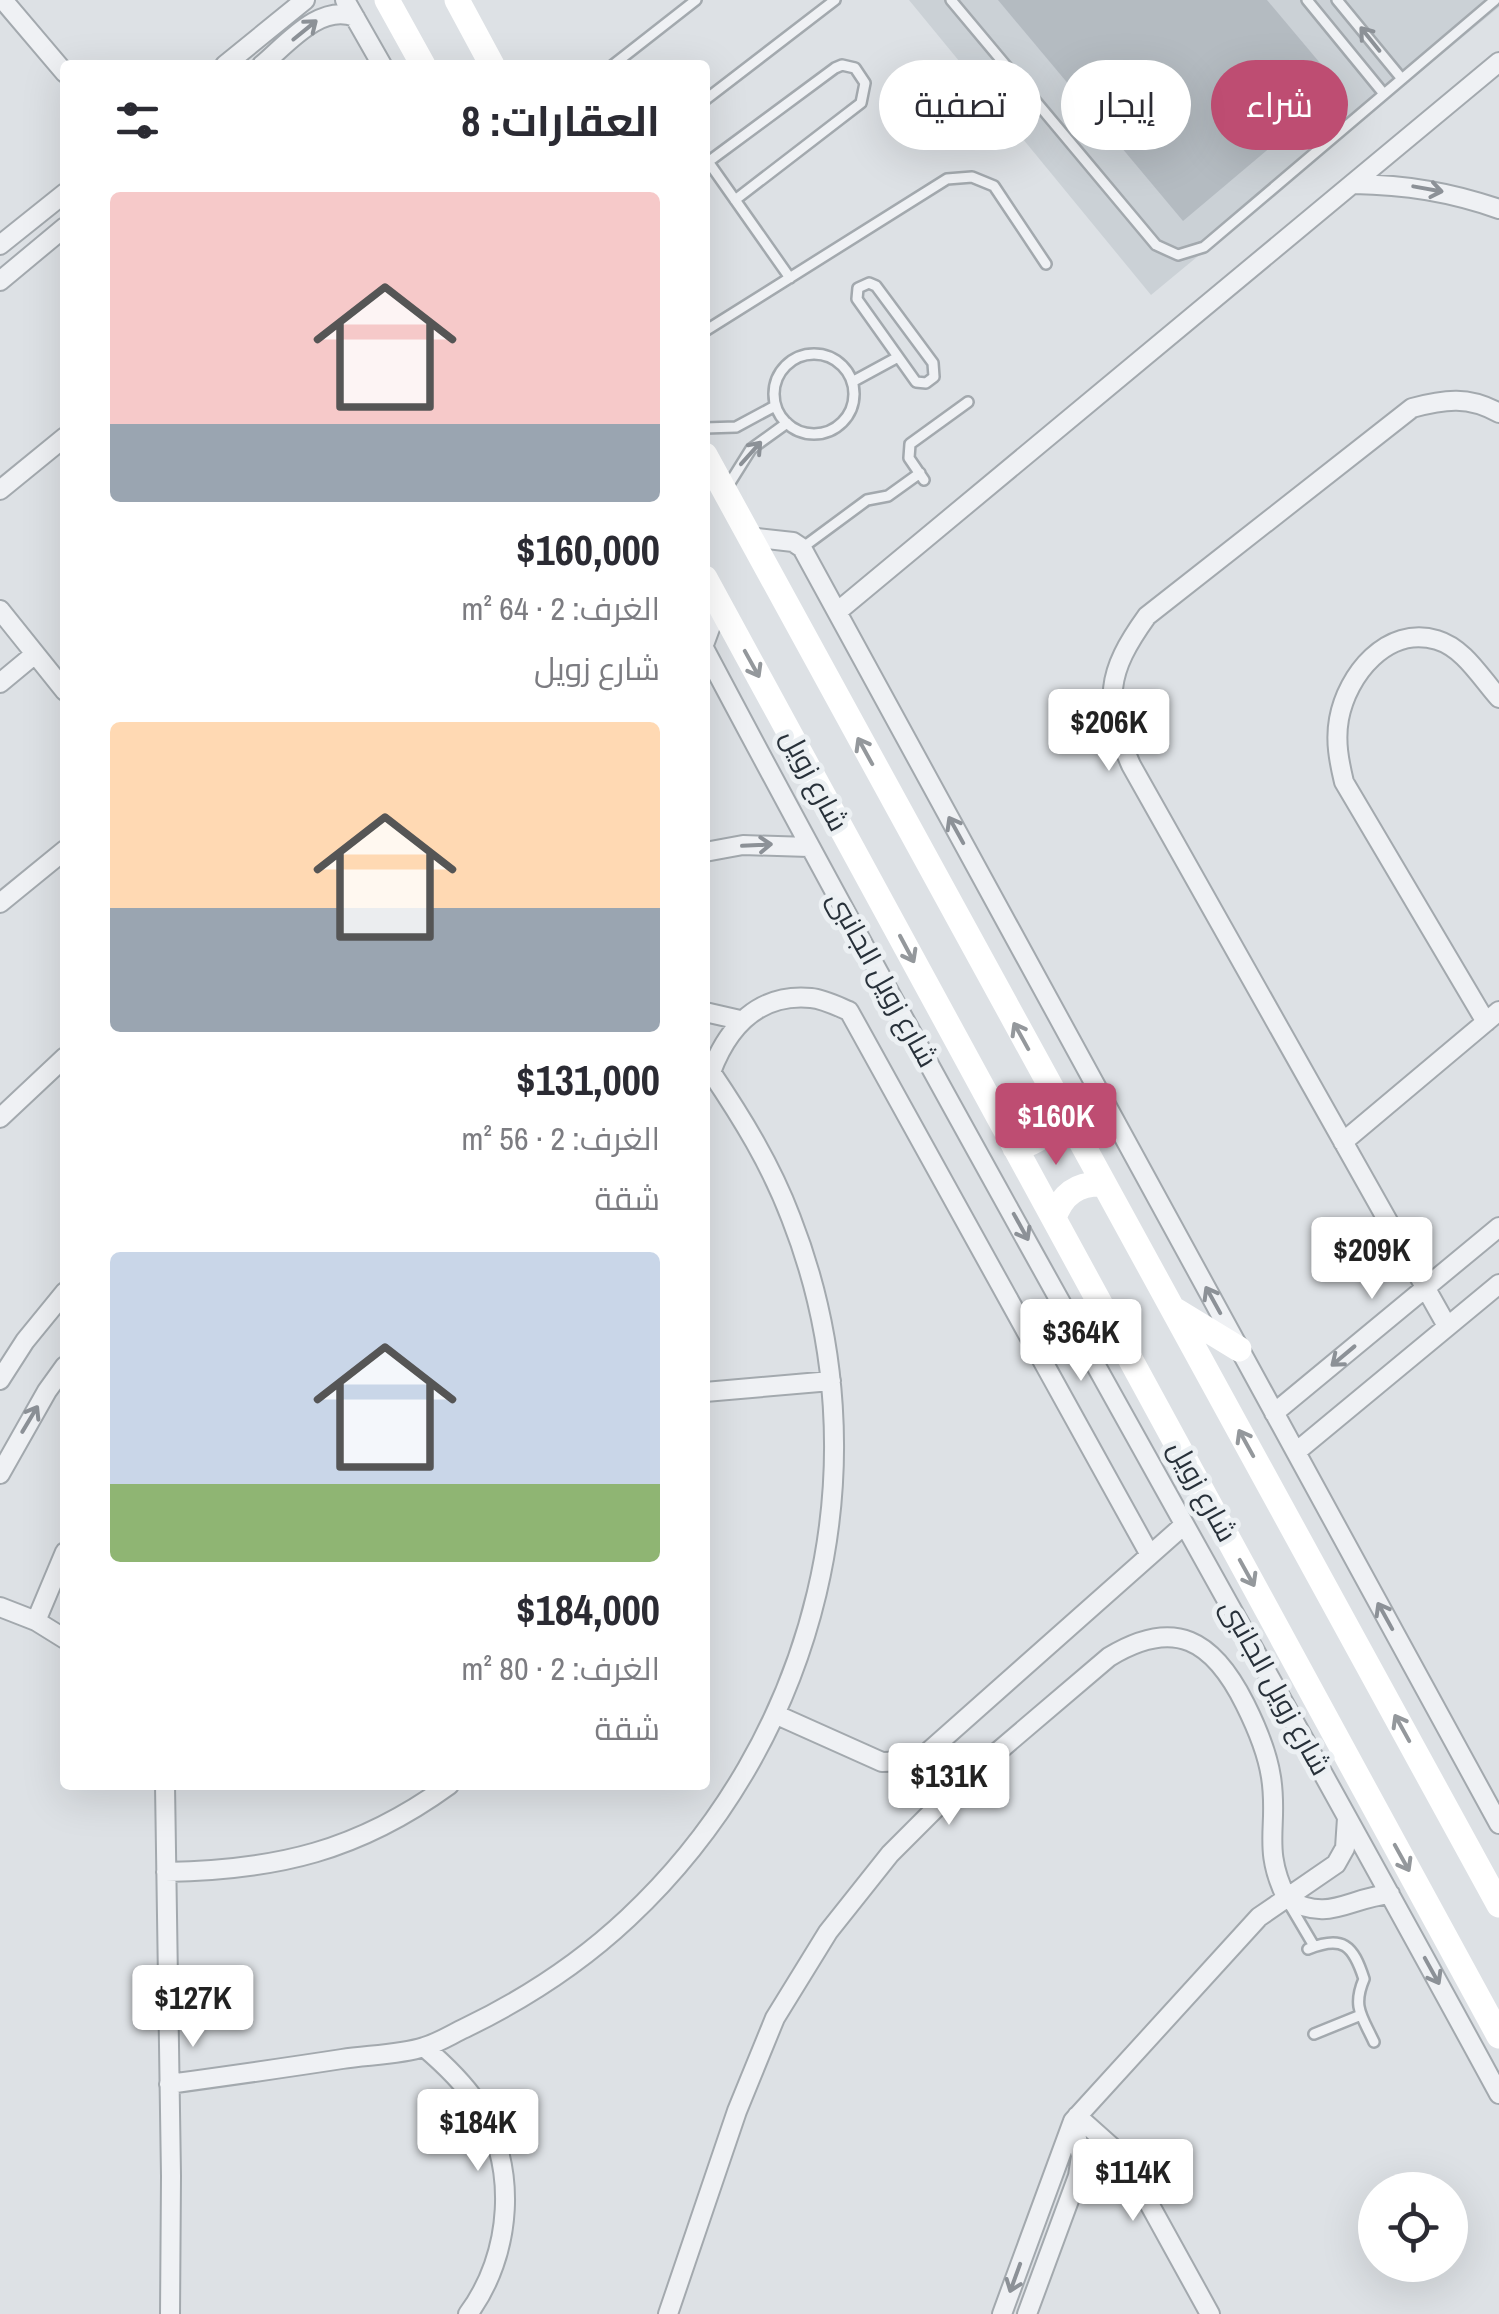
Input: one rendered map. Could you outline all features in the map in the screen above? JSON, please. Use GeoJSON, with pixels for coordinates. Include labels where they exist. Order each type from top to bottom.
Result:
{"type":"FeatureCollection","features":[{"type":"Feature","properties":{"kind":"main road"},"geometry":{"type":"LineString","coordinates":[[387,0],[420,60]]}},
{"type":"Feature","properties":{"kind":"main road"},"geometry":{"type":"LineString","coordinates":[[457,0],[489,60]]}},
{"type":"Feature","properties":{"kind":"main road","name":"شارع زويل"},"geometry":{"type":"LineString","coordinates":[[710,464],[1499,1906]]}},
{"type":"Feature","properties":{"kind":"main road","name":"شارع زويل"},"geometry":{"type":"LineString","coordinates":[[710,587],[1499,2036]]}},
{"type":"Feature","properties":{"kind":"main road"},"geometry":{"type":"LineString","coordinates":[[1015,1148],[1039,1140],[1062,1111]]}},
{"type":"Feature","properties":{"kind":"main road"},"geometry":{"type":"LineString","coordinates":[[1054,1218],[1072,1191],[1081,1185],[1103,1184]]}},
{"type":"Feature","properties":{"kind":"main road"},"geometry":{"type":"LineString","coordinates":[[1172,1308],[1240,1348]]}},
{"type":"Feature","properties":{"kind":"main road"},"geometry":{"type":"LineString","coordinates":[[1081,1334],[1108,1317]]}},
{"type":"Feature","properties":{"kind":"street"},"geometry":{"type":"LineString","coordinates":[[4,0],[60,67]]}},
{"type":"Feature","properties":{"kind":"street"},"geometry":{"type":"LineString","coordinates":[[231,60],[305,0]]}},
{"type":"Feature","properties":{"kind":"street"},"geometry":{"type":"LineString","coordinates":[[268,60],[321,18],[350,8],[379,60]]}},
{"type":"Feature","properties":{"kind":"street"},"geometry":{"type":"LineString","coordinates":[[837,612],[1499,62]]}},
{"type":"Feature","properties":{"kind":"street"},"geometry":{"type":"LineString","coordinates":[[1354,184],[1404,185],[1454,194],[1499,209]]}},
{"type":"Feature","properties":{"kind":"street"},"geometry":{"type":"LineString","coordinates":[[0,246],[60,196]]}},
{"type":"Feature","properties":{"kind":"street"},"geometry":{"type":"LineString","coordinates":[[0,280],[60,231]]}},
{"type":"Feature","properties":{"kind":"street"},"geometry":{"type":"LineString","coordinates":[[1447,1326],[1131,765],[1115,728],[1112,688],[1124,649],[1147,616],[1412,408],[1446,399],[1480,402],[1499,413]]}},
{"type":"Feature","properties":{"kind":"street"},"geometry":{"type":"LineString","coordinates":[[0,490],[60,440]]}},
{"type":"Feature","properties":{"kind":"street"},"geometry":{"type":"LineString","coordinates":[[749,537],[793,542],[802,548],[1499,1824]]}},
{"type":"Feature","properties":{"kind":"street"},"geometry":{"type":"LineString","coordinates":[[710,629],[720,604]]}},
{"type":"Feature","properties":{"kind":"street"},"geometry":{"type":"LineString","coordinates":[[0,610],[60,684]]}},
{"type":"Feature","properties":{"kind":"street"},"geometry":{"type":"LineString","coordinates":[[1343,1142],[1493,1016],[1344,782],[1337,751],[1339,720],[1348,690],[1366,663],[1390,643],[1413,637],[1438,640],[1459,652],[1499,698]]}},
{"type":"Feature","properties":{"kind":"street"},"geometry":{"type":"LineString","coordinates":[[0,683],[35,654]]}},
{"type":"Feature","properties":{"kind":"street","name":"شارع زويل الجانبى"},"geometry":{"type":"LineString","coordinates":[[710,659],[809,846],[1347,1812],[1499,2094]]}},
{"type":"Feature","properties":{"kind":"street"},"geometry":{"type":"LineString","coordinates":[[710,851],[743,845],[809,846]]}},
{"type":"Feature","properties":{"kind":"street"},"geometry":{"type":"LineString","coordinates":[[0,903],[60,854]]}},
{"type":"Feature","properties":{"kind":"street"},"geometry":{"type":"LineString","coordinates":[[170,2084],[424,2047],[514,2005],[596,1948],[654,1894],[729,1802],[777,1715],[807,1635],[826,1552],[834,1466],[831,1380],[814,1289],[792,1218],[742,1118],[711,1072],[722,1044],[740,1020],[774,1001],[812,998],[849,1010],[1150,1555]]}},
{"type":"Feature","properties":{"kind":"street"},"geometry":{"type":"LineString","coordinates":[[710,1013],[740,1020]]}},
{"type":"Feature","properties":{"kind":"street"},"geometry":{"type":"LineString","coordinates":[[0,1118],[60,1062]]}},
{"type":"Feature","properties":{"kind":"street"},"geometry":{"type":"LineString","coordinates":[[1274,1413],[1499,1227]]}},
{"type":"Feature","properties":{"kind":"street"},"geometry":{"type":"LineString","coordinates":[[1296,1452],[1499,1284]]}},
{"type":"Feature","properties":{"kind":"street"},"geometry":{"type":"LineString","coordinates":[[0,1380],[8,1356],[60,1298]]}},
{"type":"Feature","properties":{"kind":"street"},"geometry":{"type":"LineString","coordinates":[[0,1474],[60,1373]]}},
{"type":"Feature","properties":{"kind":"street"},"geometry":{"type":"LineString","coordinates":[[710,1392],[831,1380]]}},
{"type":"Feature","properties":{"kind":"street"},"geometry":{"type":"LineString","coordinates":[[777,1715],[882,1762],[913,1760],[927,1754],[1184,1524]]}},
{"type":"Feature","properties":{"kind":"street"},"geometry":{"type":"LineString","coordinates":[[36,1622],[60,1564]]}},
{"type":"Feature","properties":{"kind":"street"},"geometry":{"type":"LineString","coordinates":[[0,1607],[60,1636]]}},
{"type":"Feature","properties":{"kind":"street"},"geometry":{"type":"LineString","coordinates":[[668,2314],[737,2111],[775,2018],[828,1932],[890,1854],[961,1783],[1109,1657],[1143,1641],[1180,1639],[1213,1654],[1224,1668],[1266,1752],[1272,1780],[1272,1861],[1286,1899],[1313,1911],[1325,1911],[1390,1894]]}},
{"type":"Feature","properties":{"kind":"street"},"geometry":{"type":"LineString","coordinates":[[166,1790],[170,2314]]}},
{"type":"Feature","properties":{"kind":"street"},"geometry":{"type":"LineString","coordinates":[[166,1872],[231,1871],[295,1860],[357,1839],[416,1809],[442,1790]]}},
{"type":"Feature","properties":{"kind":"street"},"geometry":{"type":"LineString","coordinates":[[1002,2314],[1075,2118],[1259,1917],[1336,1864],[1349,1830],[1347,1812]]}},
{"type":"Feature","properties":{"kind":"street"},"geometry":{"type":"LineString","coordinates":[[424,2047],[455,2074],[479,2106],[496,2143],[504,2183],[504,2223],[496,2263],[468,2314]]}},
{"type":"Feature","properties":{"kind":"street"},"geometry":{"type":"LineString","coordinates":[[1028,2314],[1078,2176],[1081,2156],[1075,2118]]}},
{"type":"Feature","properties":{"kind":"street"},"geometry":{"type":"LineString","coordinates":[[1075,2118],[1114,2149],[1130,2168],[1210,2314]]}},
{"type":"Feature","properties":{"kind":"lane"},"geometry":{"type":"LineString","coordinates":[[619,60],[696,0]]}},
{"type":"Feature","properties":{"kind":"lane"},"geometry":{"type":"LineString","coordinates":[[710,96],[835,0]]}},
{"type":"Feature","properties":{"kind":"lane"},"geometry":{"type":"LineString","coordinates":[[951,0],[1156,245],[1170,253],[1186,254],[1204,247],[1495,0]]}},
{"type":"Feature","properties":{"kind":"lane"},"geometry":{"type":"LineString","coordinates":[[1306,0],[1384,94]]}},
{"type":"Feature","properties":{"kind":"lane"},"geometry":{"type":"LineString","coordinates":[[1337,0],[1402,79]]}},
{"type":"Feature","properties":{"kind":"lane"},"geometry":{"type":"LineString","coordinates":[[710,158],[835,68],[855,68],[865,83],[861,103],[735,200]]}},
{"type":"Feature","properties":{"kind":"lane"},"geometry":{"type":"LineString","coordinates":[[710,164],[790,278]]}},
{"type":"Feature","properties":{"kind":"lane"},"geometry":{"type":"LineString","coordinates":[[710,328],[947,179],[960,176],[994,186],[1046,264]]}},
{"type":"Feature","properties":{"kind":"lane"},"geometry":{"type":"LineString","coordinates":[[866,283],[876,286],[933,362],[934,377],[919,384],[898,357],[857,299],[856,290],[866,283]]}},
{"type":"Feature","properties":{"kind":"lane"},"geometry":{"type":"LineString","coordinates":[[802,356],[832,358],[841,364],[852,382],[849,412],[835,428],[816,434],[787,424],[776,406],[778,375],[792,360],[802,356]]}},
{"type":"Feature","properties":{"kind":"lane"},"geometry":{"type":"LineString","coordinates":[[852,382],[898,357]]}},
{"type":"Feature","properties":{"kind":"lane"},"geometry":{"type":"LineString","coordinates":[[802,548],[868,500],[888,496],[922,476],[910,458],[910,444],[968,402]]}},
{"type":"Feature","properties":{"kind":"lane"},"geometry":{"type":"LineString","coordinates":[[710,428],[736,427],[776,406]]}},
{"type":"Feature","properties":{"kind":"lane"},"geometry":{"type":"LineString","coordinates":[[725,491],[751,449],[787,424]]}},
{"type":"Feature","properties":{"kind":"lane"},"geometry":{"type":"LineString","coordinates":[[1286,1899],[1311,1948],[1337,1942],[1354,1954],[1364,1979],[1356,1998],[1374,2042]]}},
{"type":"Feature","properties":{"kind":"lane"},"geometry":{"type":"LineString","coordinates":[[1314,2034],[1362,2015]]}},
{"type":"Feature","properties":{"kind":"shaded area"},"geometry":{"type":"Polygon","coordinates":[[[909,0],[1499,0],[1499,7],[1348,132],[1348,60],[1211,60],[1211,150],[1326,150],[1151,295],[1032,150],[1041,150],[1041,60],[958,60],[909,0]]]}},
{"type":"Feature","properties":{"kind":"building"},"geometry":{"type":"Polygon","coordinates":[[[998,0],[1267,0],[1317,60],[1211,60],[1211,150],[1267,150],[1183,221],[1124,150],[1191,150],[1191,60],[1061,60],[1061,75],[998,0]]]}}]}
